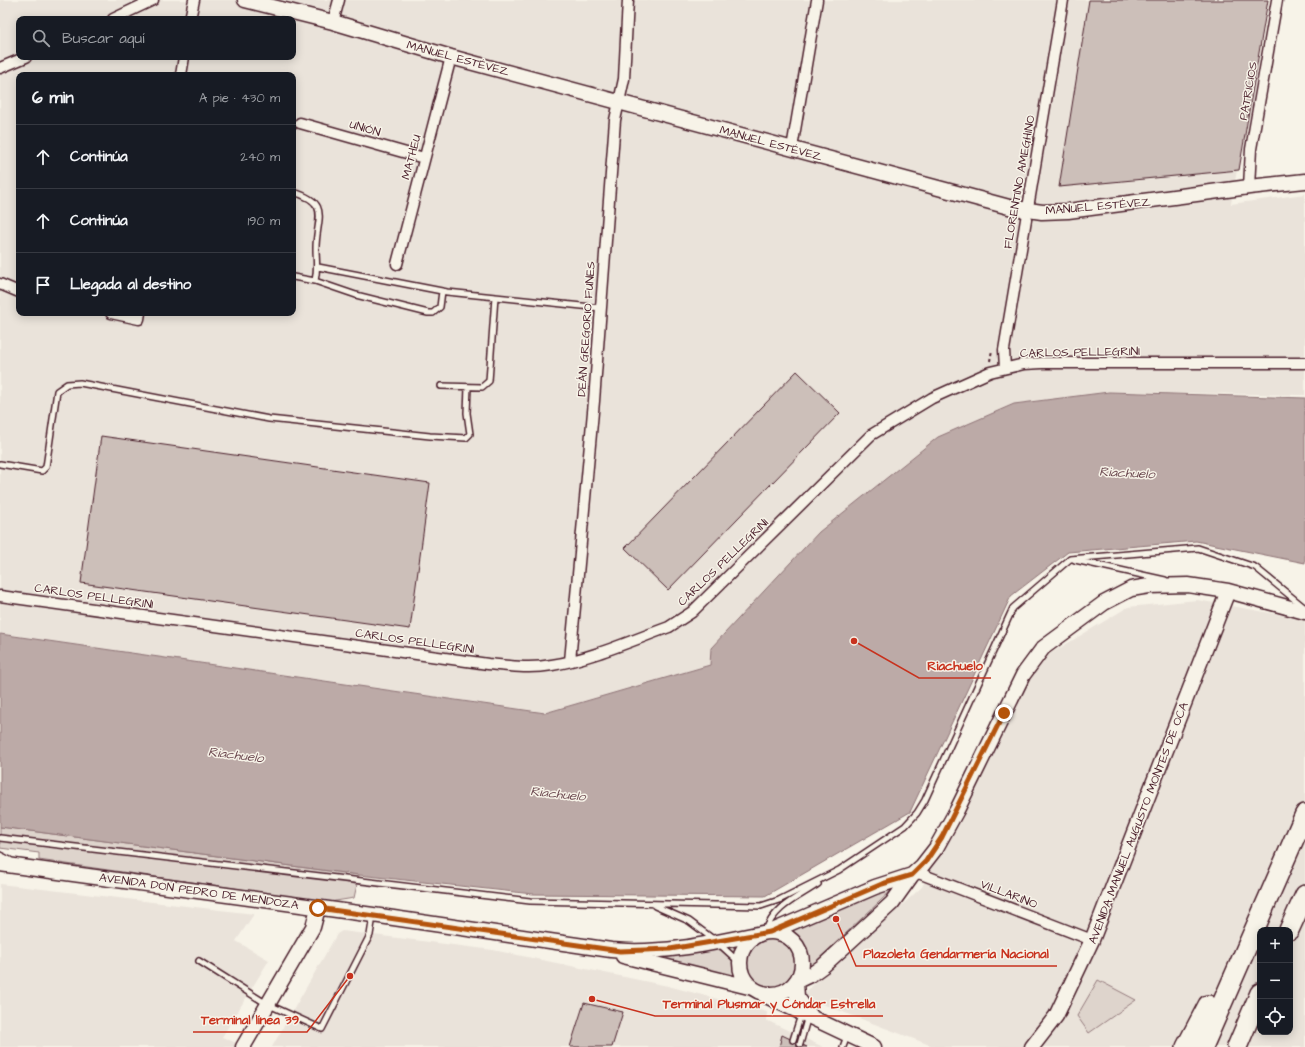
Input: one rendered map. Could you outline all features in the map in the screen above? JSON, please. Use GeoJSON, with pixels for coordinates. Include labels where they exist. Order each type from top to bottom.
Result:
{"type":"FeatureCollection","features":[{"type":"Feature","properties":{"kind":"highway"},"geometry":{"type":"LineString","coordinates":[[1202,1047],[1305,814]]}},
{"type":"Feature","properties":{"kind":"highway"},"geometry":{"type":"LineString","coordinates":[[1186,1047],[1277,875]]}},
{"type":"Feature","properties":{"kind":"highway"},"geometry":{"type":"LineString","coordinates":[[1290,927],[1305,894]]}},
{"type":"Feature","properties":{"kind":"highway"},"geometry":{"type":"LineString","coordinates":[[1237,1047],[1258,999]]}},
{"type":"Feature","properties":{"kind":"highway"},"geometry":{"type":"LineString","coordinates":[[1241,1047],[1250,1017]]}},
{"type":"Feature","properties":{"kind":"main road","name":"MANUEL ESTÉVEZ"},"geometry":{"type":"LineString","coordinates":[[245,0],[333,22],[451,57],[1009,207],[1053,212],[1068,211],[1305,181]]}},
{"type":"Feature","properties":{"kind":"main road"},"geometry":{"type":"LineString","coordinates":[[756,990],[772,994],[786,991],[796,981],[812,974],[823,966],[892,903],[926,861],[942,837],[1023,675],[1044,648],[1104,603],[1131,589],[1149,586],[1188,585],[1228,591],[1305,612]]}},
{"type":"Feature","properties":{"kind":"main road","name":"AVENIDA MANUEL AUGUSTO MONTES DE OCA"},"geometry":{"type":"LineString","coordinates":[[1032,1047],[1056,1016],[1092,940],[1228,591]]}},
{"type":"Feature","properties":{"kind":"main road","name":"AVENIDA DON PEDRO DE MENDOZA"},"geometry":{"type":"LineString","coordinates":[[0,864],[373,915],[588,948],[636,951],[670,949],[766,933],[882,884],[914,874]]}},
{"type":"Feature","properties":{"kind":"main road"},"geometry":{"type":"LineString","coordinates":[[243,1047],[313,926],[318,908]]}},
{"type":"Feature","properties":{"kind":"main road"},"geometry":{"type":"LineString","coordinates":[[808,1016],[797,996],[796,981],[802,966],[801,955],[797,946],[785,935],[766,933],[746,945],[740,957],[743,977],[756,990],[808,1016],[845,1041],[874,1047]]}},
{"type":"Feature","properties":{"kind":"main road","name":"AVENIDA DON PEDRO DE MENDOZA"},"geometry":{"type":"LineString","coordinates":[[588,948],[756,990]]}},
{"type":"Feature","properties":{"kind":"street"},"geometry":{"type":"LineString","coordinates":[[119,16],[153,0]]}},
{"type":"Feature","properties":{"kind":"street"},"geometry":{"type":"LineString","coordinates":[[191,16],[194,0]]}},
{"type":"Feature","properties":{"kind":"street"},"geometry":{"type":"LineString","coordinates":[[333,22],[339,0]]}},
{"type":"Feature","properties":{"kind":"street","name":"DEÁN GREGORIO FUNES"},"geometry":{"type":"LineString","coordinates":[[570,661],[601,308],[615,120],[624,79],[628,0]]}},
{"type":"Feature","properties":{"kind":"street"},"geometry":{"type":"LineString","coordinates":[[792,148],[817,0]]}},
{"type":"Feature","properties":{"kind":"street","name":"FLORENTINO AMEGHINO"},"geometry":{"type":"LineString","coordinates":[[1006,368],[1004,350],[1063,0]]}},
{"type":"Feature","properties":{"kind":"street","name":"PATRICIOS"},"geometry":{"type":"LineString","coordinates":[[1249,187],[1252,149],[1277,0]]}},
{"type":"Feature","properties":{"kind":"street","name":"MATHEU"},"geometry":{"type":"LineString","coordinates":[[397,264],[451,57]]}},
{"type":"Feature","properties":{"kind":"street"},"geometry":{"type":"LineString","coordinates":[[0,68],[19,60]]}},
{"type":"Feature","properties":{"kind":"street"},"geometry":{"type":"LineString","coordinates":[[182,72],[184,60]]}},
{"type":"Feature","properties":{"kind":"street","name":"UNIÓN"},"geometry":{"type":"LineString","coordinates":[[300,124],[424,158]]}},
{"type":"Feature","properties":{"kind":"street"},"geometry":{"type":"LineString","coordinates":[[0,284],[16,291]]}},
{"type":"Feature","properties":{"kind":"street","name":"CARLOS PELLEGRINI"},"geometry":{"type":"LineString","coordinates":[[0,596],[488,664],[532,667],[570,661],[669,627],[679,622],[692,612],[871,435],[932,398],[995,371],[1042,363],[1305,364]]}},
{"type":"Feature","properties":{"kind":"street","name":"VILLARINO"},"geometry":{"type":"LineString","coordinates":[[914,874],[1092,940]]}},
{"type":"Feature","properties":{"kind":"lane"},"geometry":{"type":"LineString","coordinates":[[296,193],[306,195],[314,201],[319,210],[320,220],[316,248],[318,267],[314,281]]}},
{"type":"Feature","properties":{"kind":"lane"},"geometry":{"type":"LineString","coordinates":[[318,267],[442,291],[601,308]]}},
{"type":"Feature","properties":{"kind":"lane"},"geometry":{"type":"LineString","coordinates":[[296,278],[314,281],[356,295],[428,313],[433,313],[440,307],[442,291]]}},
{"type":"Feature","properties":{"kind":"lane"},"geometry":{"type":"LineString","coordinates":[[441,386],[482,387],[489,381],[495,297]]}},
{"type":"Feature","properties":{"kind":"lane"},"geometry":{"type":"LineString","coordinates":[[0,464],[38,472],[42,471],[46,466],[56,391],[68,384],[80,383],[269,419],[430,436],[466,438],[470,434],[467,414],[468,387]]}},
{"type":"Feature","properties":{"kind":"lane"},"geometry":{"type":"LineString","coordinates":[[766,933],[770,920],[776,912],[905,826],[917,813],[925,800],[1013,608],[1070,559],[1198,548],[1255,567],[1305,608]]}},
{"type":"Feature","properties":{"kind":"lane"},"geometry":{"type":"LineString","coordinates":[[1070,559],[1188,585]]}},
{"type":"Feature","properties":{"kind":"lane"},"geometry":{"type":"LineString","coordinates":[[0,838],[530,901],[652,905],[761,906],[779,900],[839,870]]}},
{"type":"Feature","properties":{"kind":"lane"},"geometry":{"type":"LineString","coordinates":[[0,855],[22,866]]}},
{"type":"Feature","properties":{"kind":"lane"},"geometry":{"type":"LineString","coordinates":[[652,905],[689,921],[717,942],[740,963]]}},
{"type":"Feature","properties":{"kind":"lane"},"geometry":{"type":"LineString","coordinates":[[199,961],[267,1004],[322,1029],[370,934],[373,915]]}},
{"type":"Feature","properties":{"kind":"lane"},"geometry":{"type":"LineString","coordinates":[[793,1040],[808,1016]]}},
{"type":"Feature","properties":{"kind":"lane"},"geometry":{"type":"LineString","coordinates":[[800,1044],[808,1016]]}},
{"type":"Feature","properties":{"kind":"path"},"geometry":{"type":"LineString","coordinates":[[993,346],[990,363],[995,371]]}},
{"type":"Feature","properties":{"kind":"shaded area"},"geometry":{"type":"Polygon","coordinates":[[[0,0],[1267,0],[1231,204],[1305,194],[1305,395],[1109,392],[1014,404],[938,437],[710,665],[545,713],[0,634],[0,0]]]}},
{"type":"Feature","properties":{"kind":"shaded area"},"geometry":{"type":"Polygon","coordinates":[[[1197,600],[1305,619],[1305,1047],[935,1047],[801,996],[922,887],[1018,673],[1128,607],[1197,600]]]}},
{"type":"Feature","properties":{"kind":"shaded area"},"geometry":{"type":"Polygon","coordinates":[[[0,827],[359,875],[354,898],[330,902],[39,860],[39,853],[0,848],[0,827]]]}},
{"type":"Feature","properties":{"kind":"shaded area"},"geometry":{"type":"Polygon","coordinates":[[[0,884],[254,914],[236,941],[269,960],[222,1037],[246,1047],[0,1047],[0,884]]]}},
{"type":"Feature","properties":{"kind":"shaded area"},"geometry":{"type":"Polygon","coordinates":[[[895,887],[804,972],[804,952],[802,947],[795,939],[783,931],[838,907],[895,887]]]}},
{"type":"Feature","properties":{"kind":"shaded area"},"geometry":{"type":"Polygon","coordinates":[[[342,931],[493,950],[668,986],[767,1012],[766,1020],[823,1047],[272,1047],[337,934],[342,931]]]}},
{"type":"Feature","properties":{"kind":"shaded area"},"geometry":{"type":"Polygon","coordinates":[[[766,939],[776,939],[788,946],[795,958],[795,968],[788,980],[776,987],[766,987],[758,983],[751,976],[747,968],[747,958],[751,950],[758,943],[766,939]]]}},
{"type":"Feature","properties":{"kind":"shaded area"},"geometry":{"type":"Polygon","coordinates":[[[743,943],[734,963],[742,982],[640,957],[743,943]]]}},
{"type":"Feature","properties":{"kind":"shaded area"},"geometry":{"type":"Polygon","coordinates":[[[1098,980],[1136,1000],[1089,1033],[1077,1016],[1098,980]]]}},
{"type":"Feature","properties":{"kind":"water","name":"Riachuelo"},"geometry":{"type":"Polygon","coordinates":[[[1109,392],[1305,398],[1305,563],[1196,541],[1068,552],[1011,596],[910,812],[765,896],[533,894],[359,875],[0,827],[0,634],[545,713],[710,665],[711,648],[819,532],[938,437],[1014,404],[1109,392]]]}},
{"type":"Feature","properties":{"kind":"building"},"geometry":{"type":"Polygon","coordinates":[[[1089,0],[1268,0],[1239,170],[1059,187],[1089,0]]]}},
{"type":"Feature","properties":{"kind":"building"},"geometry":{"type":"Polygon","coordinates":[[[797,371],[840,413],[668,590],[625,548],[797,371]]]}},
{"type":"Feature","properties":{"kind":"building"},"geometry":{"type":"Polygon","coordinates":[[[101,436],[430,483],[410,629],[81,583],[101,436]]]}},
{"type":"Feature","properties":{"kind":"building"},"geometry":{"type":"Polygon","coordinates":[[[584,1003],[623,1012],[612,1047],[570,1047],[584,1003]]]}},
{"type":"Feature","properties":{"kind":"building"},"geometry":{"type":"Polygon","coordinates":[[[782,1035],[807,1047],[779,1047],[782,1035]]]}},
{"type":"Feature","properties":{"kind":"place","name":"Riachuelo"},"geometry":{"type":"Point","coordinates":[854,641]}},
{"type":"Feature","properties":{"kind":"place","name":"Plazoleta Gendarmería Nacional"},"geometry":{"type":"Point","coordinates":[836,919]}},
{"type":"Feature","properties":{"kind":"place","name":"Terminal línea 39"},"geometry":{"type":"Point","coordinates":[350,976]}},
{"type":"Feature","properties":{"kind":"place","name":"Terminal Plusmar y Cóndar Estrella"},"geometry":{"type":"Point","coordinates":[592,999]}},
{"type":"Feature","properties":{"kind":"route"},"geometry":{"type":"LineString","coordinates":[[318,908],[588,948],[620,951],[670,949],[770,932],[788,922],[882,884],[912,875],[918,871],[936,848],[942,837],[1004,713]]}}]}
